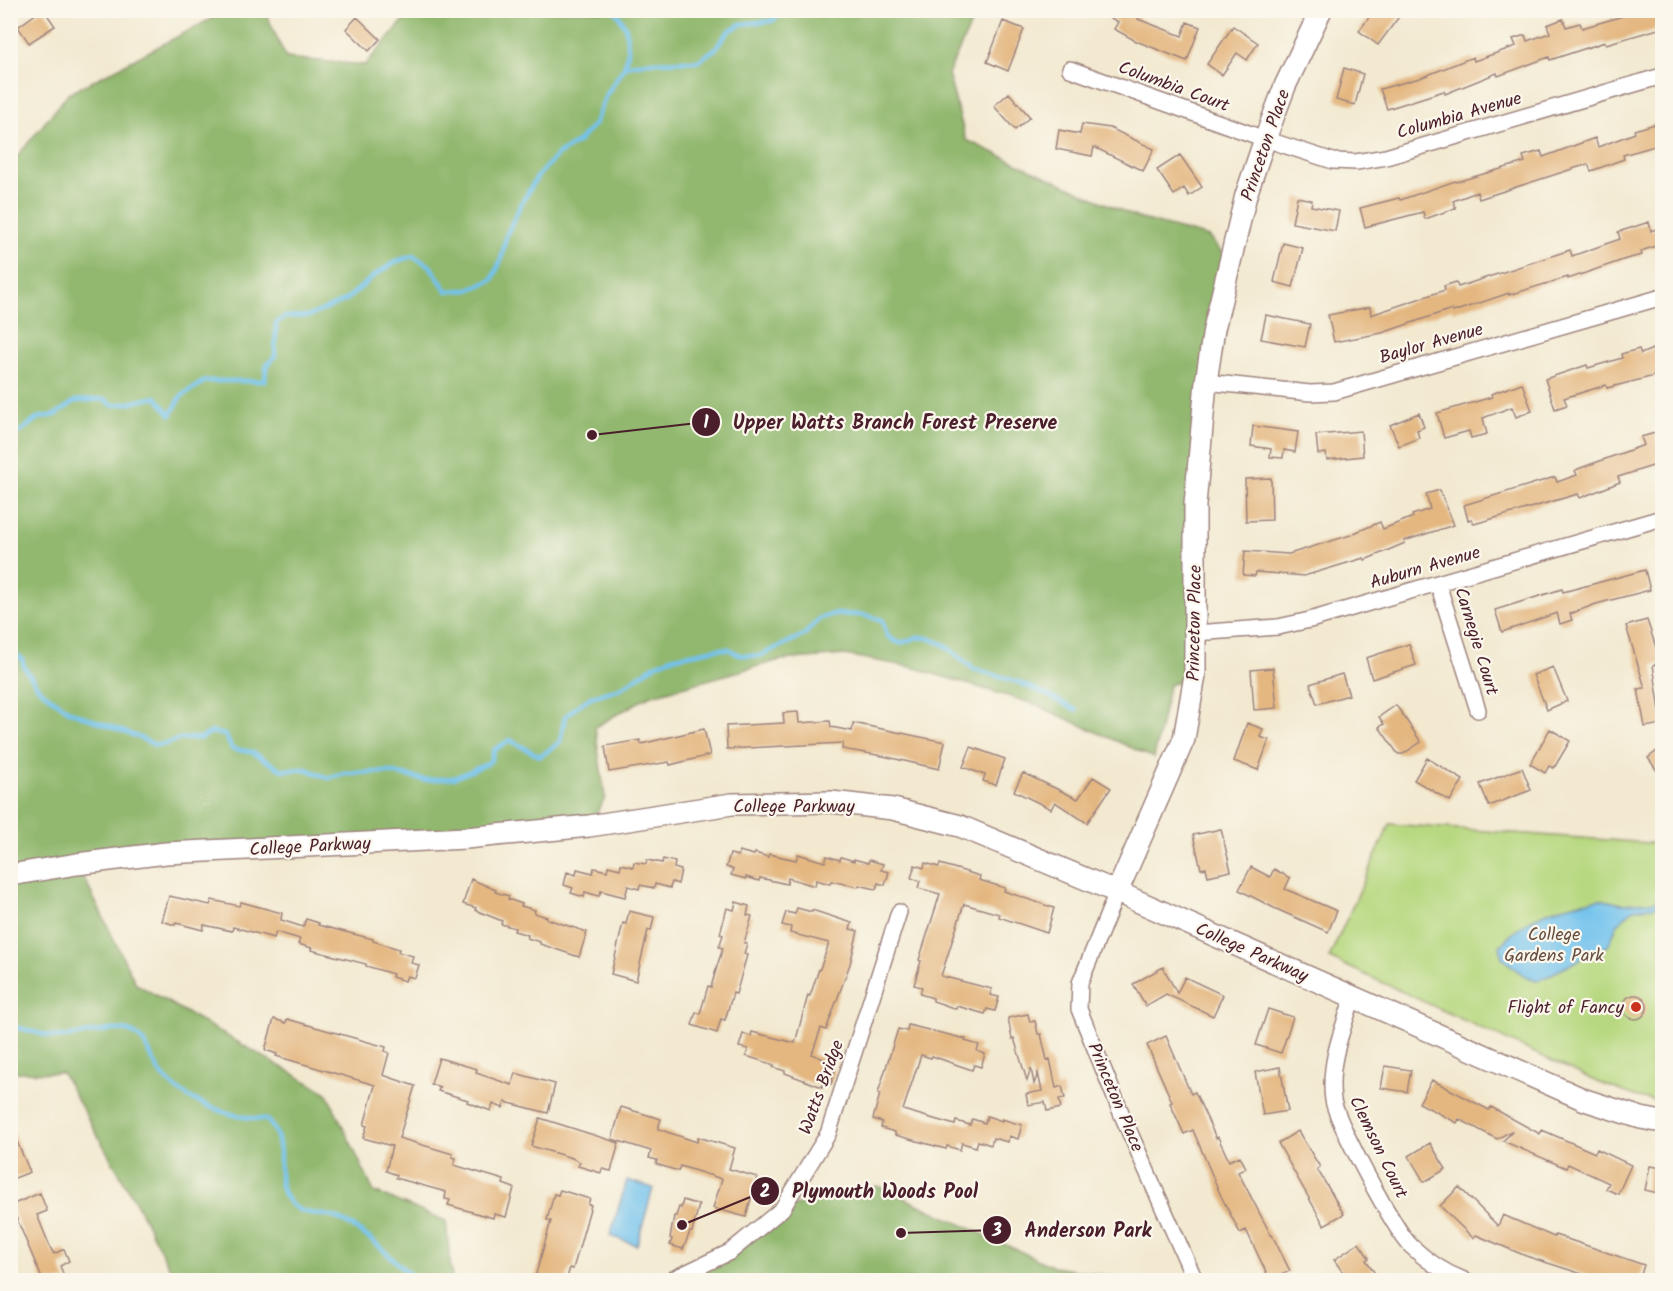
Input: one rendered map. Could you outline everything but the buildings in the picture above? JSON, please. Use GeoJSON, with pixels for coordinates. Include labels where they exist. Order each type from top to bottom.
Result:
{"type":"FeatureCollection","features":[{"type":"Feature","properties":{"kind":"street","name":"Princeton Place"},"geometry":{"type":"LineString","coordinates":[[1195,1281],[1122,1115],[1079,1009],[1080,983],[1117,891],[1184,739],[1195,675],[1195,505],[1206,382],[1214,329],[1246,195],[1285,86],[1320,10]]}},
{"type":"Feature","properties":{"kind":"street","name":"Columbia Court"},"geometry":{"type":"LineString","coordinates":[[1070,69],[1265,139]]}},
{"type":"Feature","properties":{"kind":"street","name":"Columbia Avenue"},"geometry":{"type":"LineString","coordinates":[[1265,139],[1333,161],[1356,162],[1386,157],[1662,76]]}},
{"type":"Feature","properties":{"kind":"street","name":"Baylor Avenue"},"geometry":{"type":"LineString","coordinates":[[1206,382],[1310,393],[1334,392],[1662,297]]}},
{"type":"Feature","properties":{"kind":"street","name":"Auburn Avenue"},"geometry":{"type":"LineString","coordinates":[[1195,633],[1278,627],[1310,621],[1662,518]]}},
{"type":"Feature","properties":{"kind":"street","name":"Carnegie Court"},"geometry":{"type":"LineString","coordinates":[[1438,584],[1478,710]]}},
{"type":"Feature","properties":{"kind":"street","name":"College Parkway"},"geometry":{"type":"LineString","coordinates":[[10,875],[166,853],[466,838],[589,826],[732,804],[831,802],[893,809],[960,826],[1117,891],[1585,1100],[1641,1118],[1662,1122]]}},
{"type":"Feature","properties":{"kind":"street","name":"Watts Bridge"},"geometry":{"type":"LineString","coordinates":[[671,1281],[730,1252],[782,1209],[828,1134],[899,912]]}},
{"type":"Feature","properties":{"kind":"street","name":"Clemson Court"},"geometry":{"type":"LineString","coordinates":[[1353,997],[1333,1063],[1333,1101],[1340,1122],[1393,1221],[1410,1245],[1448,1275],[1464,1281]]}},
{"type":"Feature","properties":{"kind":"green space"},"geometry":{"type":"Polygon","coordinates":[[[226,11],[265,11],[286,58],[365,65],[412,11],[977,11],[948,74],[966,140],[1138,218],[1209,237],[1230,263],[1214,329],[1195,675],[1169,685],[1154,758],[1034,704],[911,667],[845,655],[780,660],[649,696],[595,727],[605,798],[589,826],[77,864],[136,984],[327,1093],[374,1192],[446,1221],[452,1280],[176,1280],[136,1203],[62,1073],[11,1072],[11,164],[68,94],[226,11]]]}},
{"type":"Feature","properties":{"kind":"green space","name":"College Gardens Park"},"geometry":{"type":"Polygon","coordinates":[[[1390,824],[1662,844],[1662,1103],[1600,1083],[1329,958],[1390,824]]]}},
{"type":"Feature","properties":{"kind":"green space"},"geometry":{"type":"Polygon","coordinates":[[[878,1186],[1054,1267],[1113,1277],[1113,1280],[671,1280],[730,1252],[782,1209],[878,1186]]]}},
{"type":"Feature","properties":{"kind":"water"},"geometry":{"type":"Polygon","coordinates":[[[1600,899],[1622,904],[1662,901],[1662,906],[1633,909],[1617,925],[1609,945],[1538,981],[1523,975],[1502,958],[1500,946],[1533,918],[1557,908],[1600,899]]]}},
{"type":"Feature","properties":{"kind":"water"},"geometry":{"type":"Polygon","coordinates":[[[627,1180],[653,1188],[637,1245],[610,1236],[627,1180]]]}},
{"type":"Feature","properties":{"kind":"waterway"},"geometry":{"type":"LineString","coordinates":[[10,439],[38,418],[55,415],[75,401],[105,399],[112,405],[156,397],[171,415],[181,396],[205,381],[265,381],[266,367],[275,356],[276,323],[285,317],[309,316],[346,300],[375,275],[397,261],[413,256],[430,266],[447,291],[468,290],[492,280],[501,260],[506,236],[537,177],[557,155],[579,141],[595,123],[606,95],[625,66],[628,50],[626,28],[615,10]]}},
{"type":"Feature","properties":{"kind":"waterway"},"geometry":{"type":"LineString","coordinates":[[625,66],[648,62],[698,61],[715,49],[729,31],[741,24],[772,21],[785,10]]}},
{"type":"Feature","properties":{"kind":"waterway"},"geometry":{"type":"LineString","coordinates":[[10,654],[22,659],[24,667],[39,689],[69,711],[155,745],[179,739],[201,738],[212,732],[225,735],[232,749],[252,752],[282,770],[306,769],[328,778],[344,773],[389,772],[425,780],[454,778],[487,764],[494,750],[510,740],[539,756],[560,742],[565,717],[576,707],[591,697],[621,688],[657,664],[671,658],[716,649],[729,649],[739,655],[759,656],[804,635],[819,619],[833,614],[864,615],[882,620],[887,635],[901,643],[918,637],[928,638],[943,644],[974,669],[1015,681],[1076,710]]}},
{"type":"Feature","properties":{"kind":"waterway"},"geometry":{"type":"LineString","coordinates":[[10,1026],[55,1037],[117,1030],[138,1036],[159,1071],[179,1091],[222,1111],[238,1116],[266,1119],[274,1129],[278,1140],[284,1194],[295,1208],[308,1213],[335,1217],[352,1226],[380,1247],[415,1280]]}},
{"type":"Feature","properties":{"kind":"place","name":"Upper Watts Branch Forest Preserve"},"geometry":{"type":"Point","coordinates":[592,435]}},
{"type":"Feature","properties":{"kind":"place","name":"Flight of Fancy"},"geometry":{"type":"Point","coordinates":[1636,1007]}},
{"type":"Feature","properties":{"kind":"place","name":"Plymouth Woods Pool"},"geometry":{"type":"Point","coordinates":[682,1225]}},
{"type":"Feature","properties":{"kind":"place","name":"Anderson Park"},"geometry":{"type":"Point","coordinates":[901,1233]}}]}
